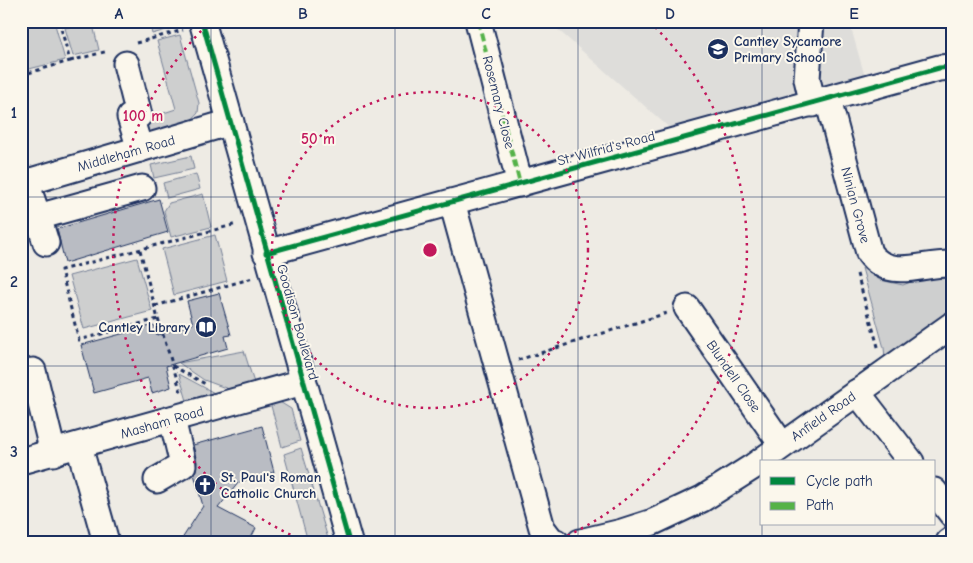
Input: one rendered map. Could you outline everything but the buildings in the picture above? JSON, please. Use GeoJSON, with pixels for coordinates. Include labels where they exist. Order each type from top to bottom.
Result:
{"type":"FeatureCollection","features":[{"type":"Feature","properties":{"kind":"street","name":"Goodison Boulevard"},"geometry":{"type":"LineString","coordinates":[[202,21],[349,542]]}},
{"type":"Feature","properties":{"kind":"street","name":"Rosemary Close"},"geometry":{"type":"LineString","coordinates":[[478,21],[520,184]]}},
{"type":"Feature","properties":{"kind":"street","name":"Ninian Grove"},"geometry":{"type":"LineString","coordinates":[[811,21],[807,80],[820,102],[869,253],[872,257],[892,269],[906,270],[942,263],[952,264]]}},
{"type":"Feature","properties":{"kind":"street"},"geometry":{"type":"LineString","coordinates":[[126,64],[139,115],[130,117],[140,149]]}},
{"type":"Feature","properties":{"kind":"street","name":"St. Wilfrid's Road"},"geometry":{"type":"LineString","coordinates":[[269,262],[452,202],[939,68],[952,67]]}},
{"type":"Feature","properties":{"kind":"street","name":"Middleham Road"},"geometry":{"type":"LineString","coordinates":[[24,183],[230,122]]}},
{"type":"Feature","properties":{"kind":"street"},"geometry":{"type":"LineString","coordinates":[[24,183],[46,243]]}},
{"type":"Feature","properties":{"kind":"street"},"geometry":{"type":"LineString","coordinates":[[38,217],[142,188]]}},
{"type":"Feature","properties":{"kind":"street"},"geometry":{"type":"LineString","coordinates":[[452,202],[542,528],[552,541],[556,542]]}},
{"type":"Feature","properties":{"kind":"street","name":"Blundell Close"},"geometry":{"type":"LineString","coordinates":[[687,308],[782,445]]}},
{"type":"Feature","properties":{"kind":"street","name":"Anfield Road"},"geometry":{"type":"LineString","coordinates":[[762,460],[952,326]]}},
{"type":"Feature","properties":{"kind":"street"},"geometry":{"type":"LineString","coordinates":[[33,371],[53,452]]}},
{"type":"Feature","properties":{"kind":"street","name":"Masham Road"},"geometry":{"type":"LineString","coordinates":[[21,461],[303,382]]}},
{"type":"Feature","properties":{"kind":"street"},"geometry":{"type":"LineString","coordinates":[[857,392],[909,460]]}},
{"type":"Feature","properties":{"kind":"street"},"geometry":{"type":"LineString","coordinates":[[157,480],[183,465],[180,417]]}},
{"type":"Feature","properties":{"kind":"street"},"geometry":{"type":"LineString","coordinates":[[80,446],[106,542]]}},
{"type":"Feature","properties":{"kind":"street","name":"Anfield Road"},"geometry":{"type":"LineString","coordinates":[[580,542],[624,537],[702,499],[760,462]]}},
{"type":"Feature","properties":{"kind":"street"},"geometry":{"type":"LineString","coordinates":[[936,494],[952,514]]}},
{"type":"Feature","properties":{"kind":"path"},"geometry":{"type":"LineString","coordinates":[[21,75],[70,61],[59,21]]}},
{"type":"Feature","properties":{"kind":"path"},"geometry":{"type":"LineString","coordinates":[[158,319],[79,340],[60,270],[257,219]]}},
{"type":"Feature","properties":{"kind":"path"},"geometry":{"type":"LineString","coordinates":[[140,250],[155,306],[180,417]]}},
{"type":"Feature","properties":{"kind":"path"},"geometry":{"type":"LineString","coordinates":[[872,257],[854,261],[880,354],[882,375]]}},
{"type":"Feature","properties":{"kind":"path"},"geometry":{"type":"LineString","coordinates":[[155,306],[269,262]]}},
{"type":"Feature","properties":{"kind":"path"},"geometry":{"type":"LineString","coordinates":[[496,366],[611,329],[687,308]]}},
{"type":"Feature","properties":{"kind":"shaded area"},"geometry":{"type":"Polygon","coordinates":[[[21,21],[54,21],[65,60],[21,71],[21,21]]]}},
{"type":"Feature","properties":{"kind":"shaded area"},"geometry":{"type":"Polygon","coordinates":[[[92,21],[99,50],[73,56],[65,28],[92,21]]]}},
{"type":"Feature","properties":{"kind":"shaded area"},"geometry":{"type":"Polygon","coordinates":[[[149,21],[175,21],[177,27],[152,34],[149,21]]]}},
{"type":"Feature","properties":{"kind":"shaded area","name":"Cantley Sycamore Primary School"},"geometry":{"type":"Polygon","coordinates":[[[548,21],[849,21],[865,77],[672,130],[548,21]]]}},
{"type":"Feature","properties":{"kind":"shaded area"},"geometry":{"type":"Polygon","coordinates":[[[180,35],[199,103],[198,113],[189,123],[145,137],[142,120],[176,109],[157,41],[180,35]]]}},
{"type":"Feature","properties":{"kind":"shaded area"},"geometry":{"type":"Polygon","coordinates":[[[191,156],[194,169],[154,178],[151,165],[191,156]]]}},
{"type":"Feature","properties":{"kind":"shaded area"},"geometry":{"type":"Polygon","coordinates":[[[196,174],[200,189],[167,198],[163,183],[196,174]]]}},
{"type":"Feature","properties":{"kind":"shaded area"},"geometry":{"type":"Polygon","coordinates":[[[203,194],[211,227],[171,237],[164,211],[169,203],[203,194]]]}},
{"type":"Feature","properties":{"kind":"shaded area"},"geometry":{"type":"Polygon","coordinates":[[[215,235],[227,281],[174,295],[162,249],[215,235]]]}},
{"type":"Feature","properties":{"kind":"shaded area"},"geometry":{"type":"Polygon","coordinates":[[[137,258],[152,311],[84,329],[69,276],[137,258]]]}},
{"type":"Feature","properties":{"kind":"shaded area"},"geometry":{"type":"Polygon","coordinates":[[[862,268],[880,280],[903,285],[926,276],[952,276],[952,315],[886,366],[884,348],[862,268]]]}},
{"type":"Feature","properties":{"kind":"shaded area"},"geometry":{"type":"Polygon","coordinates":[[[244,351],[254,383],[231,390],[204,380],[179,363],[244,351]]]}},
{"type":"Feature","properties":{"kind":"shaded area"},"geometry":{"type":"Polygon","coordinates":[[[179,374],[220,396],[188,404],[179,374]]]}},
{"type":"Feature","properties":{"kind":"shaded area"},"geometry":{"type":"Polygon","coordinates":[[[278,401],[291,409],[300,441],[282,447],[270,402],[278,401]]]}},
{"type":"Feature","properties":{"kind":"shaded area"},"geometry":{"type":"Polygon","coordinates":[[[301,448],[329,542],[308,542],[284,454],[301,448]]]}},
{"type":"Feature","properties":{"kind":"marked path"},"geometry":{"type":"LineString","coordinates":[[478,21],[520,184]]}},
{"type":"Feature","properties":{"kind":"cycle path"},"geometry":{"type":"LineString","coordinates":[[202,21],[349,542]]}},
{"type":"Feature","properties":{"kind":"cycle path"},"geometry":{"type":"LineString","coordinates":[[266,253],[939,68],[952,67]]}},
{"type":"Feature","properties":{"kind":"place","name":"Cantley Sycamore Primary School"},"geometry":{"type":"Point","coordinates":[718,49]}},
{"type":"Feature","properties":{"kind":"place","name":"Cantley Library"},"geometry":{"type":"Point","coordinates":[206,327]}},
{"type":"Feature","properties":{"kind":"place","name":"St. Paul's Roman Catholic Church"},"geometry":{"type":"Point","coordinates":[205,485]}}]}
